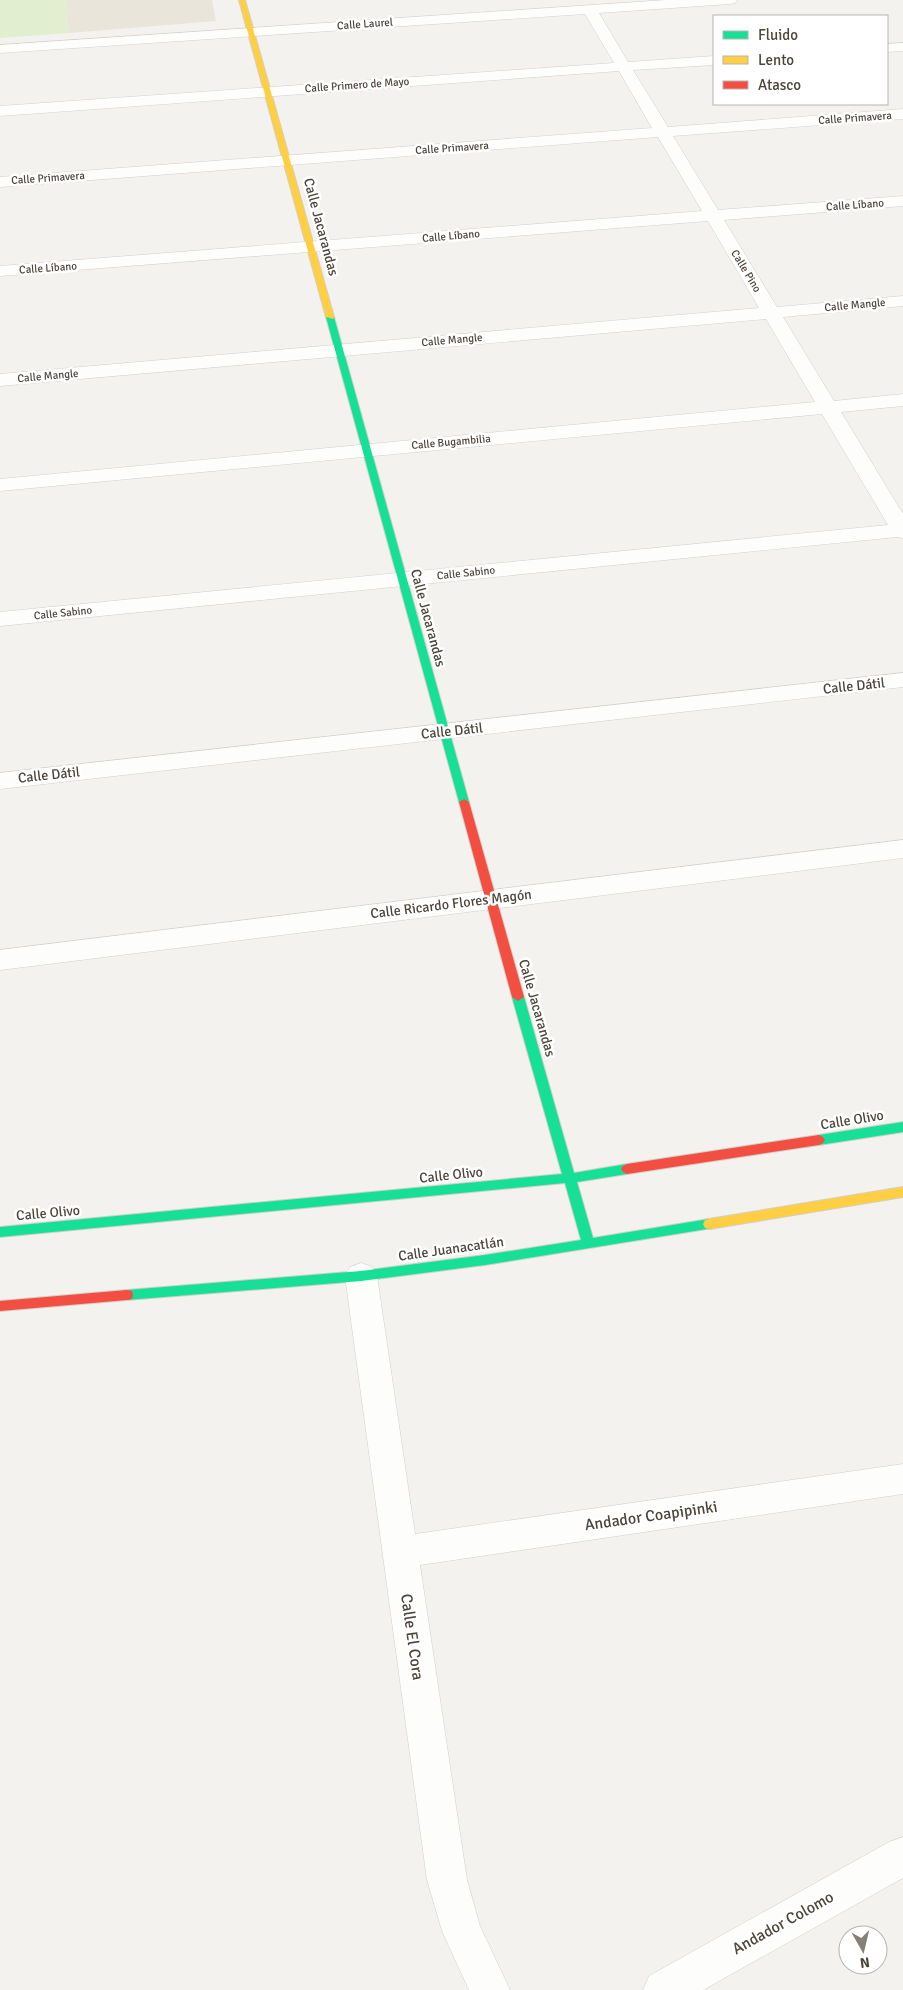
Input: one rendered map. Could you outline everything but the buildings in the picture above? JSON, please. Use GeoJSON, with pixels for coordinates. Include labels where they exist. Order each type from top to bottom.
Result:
{"type":"FeatureCollection","features":[{"type":"Feature","properties":{"kind":"street","name":"Calle Jacarandas"},"geometry":{"type":"LineString","coordinates":[[242,0],[312,248],[444,732],[588,1243]]}},
{"type":"Feature","properties":{"kind":"street","name":"Calle Laurel"},"geometry":{"type":"LineString","coordinates":[[0,48],[730,0]]}},
{"type":"Feature","properties":{"kind":"street","name":"Calle Pino"},"geometry":{"type":"LineString","coordinates":[[589,9],[902,531]]}},
{"type":"Feature","properties":{"kind":"street"},"geometry":{"type":"LineString","coordinates":[[888,48],[903,47]]}},
{"type":"Feature","properties":{"kind":"street","name":"Calle Primero de Mayo"},"geometry":{"type":"LineString","coordinates":[[0,110],[713,60]]}},
{"type":"Feature","properties":{"kind":"street","name":"Calle Primavera"},"geometry":{"type":"LineString","coordinates":[[0,182],[903,114]]}},
{"type":"Feature","properties":{"kind":"street","name":"Calle Líbano"},"geometry":{"type":"LineString","coordinates":[[0,272],[903,201]]}},
{"type":"Feature","properties":{"kind":"street","name":"Calle Mangle"},"geometry":{"type":"LineString","coordinates":[[0,380],[903,301]]}},
{"type":"Feature","properties":{"kind":"street","name":"Calle Bugambilia"},"geometry":{"type":"LineString","coordinates":[[0,484],[903,400]]}},
{"type":"Feature","properties":{"kind":"street","name":"Calle Sabino"},"geometry":{"type":"LineString","coordinates":[[0,619],[902,531]]}},
{"type":"Feature","properties":{"kind":"street","name":"Calle Dátil"},"geometry":{"type":"LineString","coordinates":[[0,781],[903,680]]}},
{"type":"Feature","properties":{"kind":"street","name":"Calle Ricardo Flores Magón"},"geometry":{"type":"LineString","coordinates":[[0,960],[903,849]]}},
{"type":"Feature","properties":{"kind":"street","name":"Calle Olivo"},"geometry":{"type":"LineString","coordinates":[[0,1232],[571,1178],[903,1127]]}},
{"type":"Feature","properties":{"kind":"street","name":"Calle Juanacatlán"},"geometry":{"type":"LineString","coordinates":[[0,1306],[361,1276],[588,1243],[903,1192]]}},
{"type":"Feature","properties":{"kind":"street","name":"Calle El Cora"},"geometry":{"type":"LineString","coordinates":[[361,1276],[447,1880],[462,1931],[490,1990]]}},
{"type":"Feature","properties":{"kind":"street","name":"Andador Coapipinki"},"geometry":{"type":"LineString","coordinates":[[400,1552],[903,1479]]}},
{"type":"Feature","properties":{"kind":"street","name":"Andador Colomo"},"geometry":{"type":"LineString","coordinates":[[663,1990],[903,1856]]}},
{"type":"Feature","properties":{"kind":"shaded area"},"geometry":{"type":"Polygon","coordinates":[[[66,0],[212,0],[216,21],[69,33],[66,0]]]}},
{"type":"Feature","properties":{"kind":"green space"},"geometry":{"type":"Polygon","coordinates":[[[0,0],[66,0],[69,33],[0,38],[0,0]]]}},
{"type":"Feature","properties":{"kind":"traffic: fast"},"geometry":{"type":"LineString","coordinates":[[330,317],[464,802]]}},
{"type":"Feature","properties":{"kind":"traffic: fast"},"geometry":{"type":"LineString","coordinates":[[518,997],[588,1243]]}},
{"type":"Feature","properties":{"kind":"traffic: fast"},"geometry":{"type":"LineString","coordinates":[[819,1140],[903,1127]]}},
{"type":"Feature","properties":{"kind":"traffic: fast"},"geometry":{"type":"LineString","coordinates":[[0,1232],[571,1178],[627,1169]]}},
{"type":"Feature","properties":{"kind":"traffic: fast"},"geometry":{"type":"LineString","coordinates":[[127,1295],[361,1276],[485,1260],[709,1224]]}},
{"type":"Feature","properties":{"kind":"traffic: slow"},"geometry":{"type":"LineString","coordinates":[[242,0],[330,317]]}},
{"type":"Feature","properties":{"kind":"traffic: slow"},"geometry":{"type":"LineString","coordinates":[[709,1224],[903,1192]]}},
{"type":"Feature","properties":{"kind":"traffic: jam"},"geometry":{"type":"LineString","coordinates":[[464,802],[518,997]]}},
{"type":"Feature","properties":{"kind":"traffic: jam"},"geometry":{"type":"LineString","coordinates":[[627,1169],[819,1140]]}},
{"type":"Feature","properties":{"kind":"traffic: jam"},"geometry":{"type":"LineString","coordinates":[[0,1306],[127,1295]]}}]}
